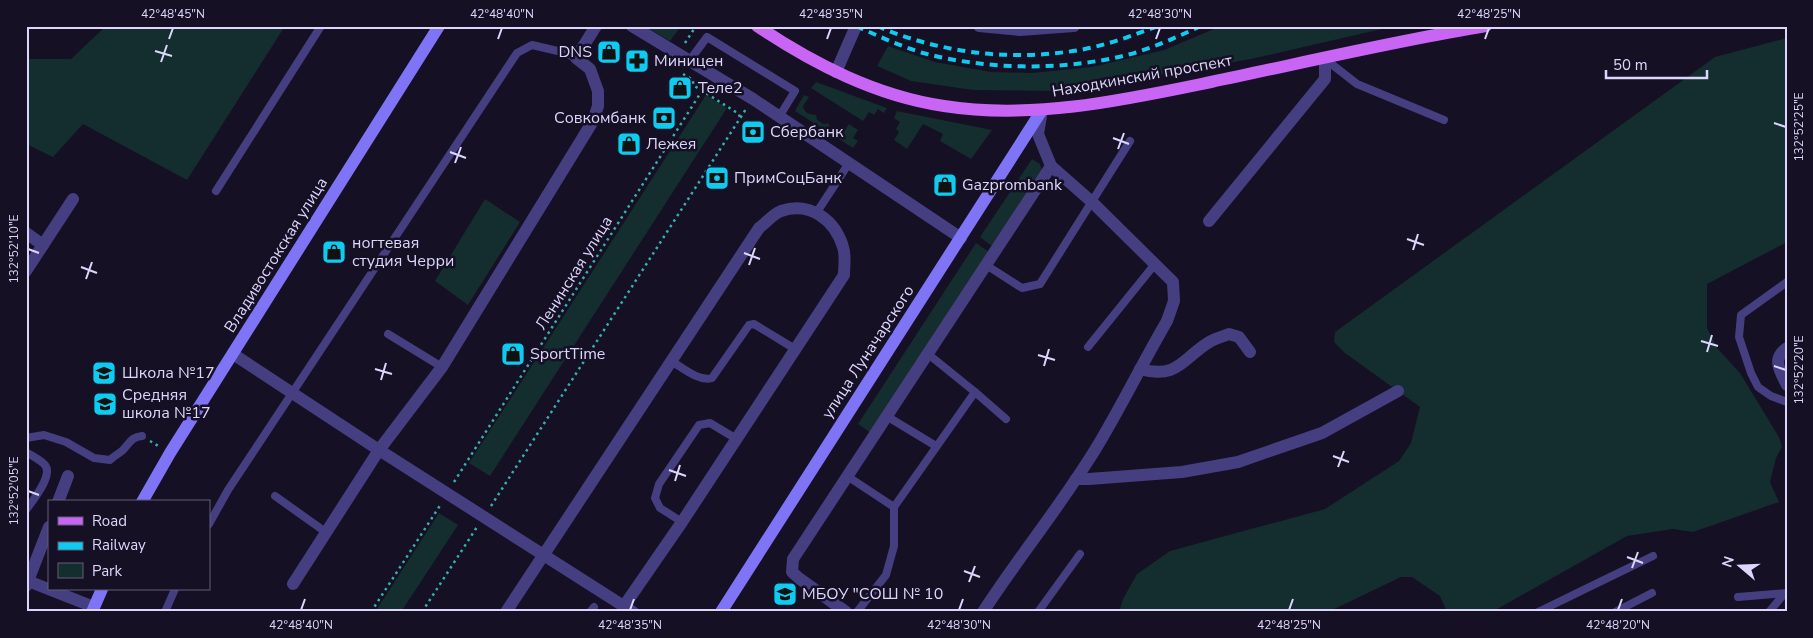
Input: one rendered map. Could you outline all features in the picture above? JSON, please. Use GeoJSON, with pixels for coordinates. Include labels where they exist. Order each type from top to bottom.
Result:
{"type":"FeatureCollection","features":[{"type":"Feature","properties":{"kind":"main road","name":"Владивостокская улица"},"geometry":{"type":"LineString","coordinates":[[143,500],[170,453],[439,26]]}},
{"type":"Feature","properties":{"kind":"main road","name":"Находкинский проспект"},"geometry":{"type":"LineString","coordinates":[[758,26],[811,59],[836,72],[890,93],[944,106],[1002,111],[1042,110],[1146,96],[1486,26]]}},
{"type":"Feature","properties":{"kind":"main road","name":"улица Луначарского"},"geometry":{"type":"LineString","coordinates":[[721,612],[1042,110]]}},
{"type":"Feature","properties":{"kind":"main road"},"geometry":{"type":"LineString","coordinates":[[93,609],[102,590]]}},
{"type":"Feature","properties":{"kind":"street"},"geometry":{"type":"LineString","coordinates":[[293,584],[380,450],[442,367],[593,121],[598,106],[598,91],[590,69],[576,58],[596,26]]}},
{"type":"Feature","properties":{"kind":"street"},"geometry":{"type":"LineString","coordinates":[[632,26],[690,60],[779,117],[961,238]]}},
{"type":"Feature","properties":{"kind":"street"},"geometry":{"type":"LineString","coordinates":[[836,72],[856,26]]}},
{"type":"Feature","properties":{"kind":"street"},"geometry":{"type":"LineString","coordinates":[[979,26],[1020,30],[1068,27]]}},
{"type":"Feature","properties":{"kind":"street"},"geometry":{"type":"LineString","coordinates":[[1209,222],[1325,79],[1325,58]]}},
{"type":"Feature","properties":{"kind":"street"},"geometry":{"type":"LineString","coordinates":[[982,612],[1098,445],[1167,321],[1174,301],[1173,282],[1092,202],[1051,166],[1038,134],[1042,110]]}},
{"type":"Feature","properties":{"kind":"street"},"geometry":{"type":"LineString","coordinates":[[846,612],[792,572],[793,559],[1051,166]]}},
{"type":"Feature","properties":{"kind":"street"},"geometry":{"type":"LineString","coordinates":[[26,271],[73,199]]}},
{"type":"Feature","properties":{"kind":"street"},"geometry":{"type":"LineString","coordinates":[[233,354],[543,555],[626,610],[735,438],[844,275],[844,250],[832,224],[817,212],[798,208],[779,211],[759,228],[543,555],[506,612]]}},
{"type":"Feature","properties":{"kind":"street"},"geometry":{"type":"LineString","coordinates":[[26,234],[43,245]]}},
{"type":"Feature","properties":{"kind":"street"},"geometry":{"type":"LineString","coordinates":[[1140,369],[1154,373],[1173,370],[1211,341],[1230,334],[1239,337],[1250,352]]}},
{"type":"Feature","properties":{"kind":"street"},"geometry":{"type":"LineString","coordinates":[[1787,348],[1780,352],[1777,362],[1787,385]]}},
{"type":"Feature","properties":{"kind":"street"},"geometry":{"type":"LineString","coordinates":[[1076,479],[1182,472],[1238,462],[1322,433],[1398,391]]}},
{"type":"Feature","properties":{"kind":"street"},"geometry":{"type":"LineString","coordinates":[[59,500],[68,476]]}},
{"type":"Feature","properties":{"kind":"street"},"geometry":{"type":"LineString","coordinates":[[48,530],[27,584],[93,609]]}},
{"type":"Feature","properties":{"kind":"lane"},"geometry":{"type":"LineString","coordinates":[[216,191],[322,26]]}},
{"type":"Feature","properties":{"kind":"lane"},"geometry":{"type":"LineString","coordinates":[[690,60],[707,37],[796,91],[779,117]]}},
{"type":"Feature","properties":{"kind":"lane"},"geometry":{"type":"LineString","coordinates":[[210,522],[228,490],[517,53],[532,45],[562,52],[576,58]]}},
{"type":"Feature","properties":{"kind":"lane"},"geometry":{"type":"LineString","coordinates":[[1325,58],[1357,84],[1444,120]]}},
{"type":"Feature","properties":{"kind":"lane"},"geometry":{"type":"LineString","coordinates":[[986,265],[1022,288],[1040,284],[1130,142]]}},
{"type":"Feature","properties":{"kind":"lane"},"geometry":{"type":"LineString","coordinates":[[817,212],[849,163]]}},
{"type":"Feature","properties":{"kind":"lane"},"geometry":{"type":"LineString","coordinates":[[1088,347],[1155,264]]}},
{"type":"Feature","properties":{"kind":"lane"},"geometry":{"type":"LineString","coordinates":[[1787,282],[1741,314],[1738,337],[1751,374],[1758,386],[1770,396],[1787,402]]}},
{"type":"Feature","properties":{"kind":"lane"},"geometry":{"type":"LineString","coordinates":[[671,361],[706,380],[712,378],[749,325],[754,324],[795,349]]}},
{"type":"Feature","properties":{"kind":"lane"},"geometry":{"type":"LineString","coordinates":[[388,334],[442,367]]}},
{"type":"Feature","properties":{"kind":"lane"},"geometry":{"type":"LineString","coordinates":[[928,354],[1006,419]]}},
{"type":"Feature","properties":{"kind":"lane"},"geometry":{"type":"LineString","coordinates":[[857,612],[886,575],[894,546],[894,507],[975,392]]}},
{"type":"Feature","properties":{"kind":"lane"},"geometry":{"type":"LineString","coordinates":[[888,417],[936,446]]}},
{"type":"Feature","properties":{"kind":"lane"},"geometry":{"type":"LineString","coordinates":[[682,522],[660,508],[656,498],[659,484],[699,425],[710,423],[735,438]]}},
{"type":"Feature","properties":{"kind":"lane"},"geometry":{"type":"LineString","coordinates":[[26,438],[44,435],[66,442],[94,458],[110,460],[124,449],[129,441],[136,436],[142,436]]}},
{"type":"Feature","properties":{"kind":"lane"},"geometry":{"type":"LineString","coordinates":[[26,452],[45,464],[48,472],[44,482],[26,510]]}},
{"type":"Feature","properties":{"kind":"lane"},"geometry":{"type":"LineString","coordinates":[[846,476],[894,507]]}},
{"type":"Feature","properties":{"kind":"lane"},"geometry":{"type":"LineString","coordinates":[[275,496],[327,533]]}},
{"type":"Feature","properties":{"kind":"lane"},"geometry":{"type":"LineString","coordinates":[[1038,612],[1080,554]]}},
{"type":"Feature","properties":{"kind":"lane"},"geometry":{"type":"LineString","coordinates":[[1538,612],[1653,556]]}},
{"type":"Feature","properties":{"kind":"lane"},"geometry":{"type":"LineString","coordinates":[[165,612],[175,590]]}},
{"type":"Feature","properties":{"kind":"lane"},"geometry":{"type":"LineString","coordinates":[[1615,612],[1652,593]]}},
{"type":"Feature","properties":{"kind":"lane"},"geometry":{"type":"LineString","coordinates":[[1738,597],[1786,593]]}},
{"type":"Feature","properties":{"kind":"lane"},"geometry":{"type":"LineString","coordinates":[[1769,612],[1786,593]]}},
{"type":"Feature","properties":{"kind":"path"},"geometry":{"type":"LineString","coordinates":[[506,482],[740,118],[739,114],[693,85],[693,80],[677,70]]}},
{"type":"Feature","properties":{"kind":"path","name":"Ленинская улица"},"geometry":{"type":"LineString","coordinates":[[466,464],[700,93]]}},
{"type":"Feature","properties":{"kind":"path"},"geometry":{"type":"LineString","coordinates":[[142,436],[170,453]]}},
{"type":"Feature","properties":{"kind":"path"},"geometry":{"type":"LineString","coordinates":[[371,612],[438,508]]}},
{"type":"Feature","properties":{"kind":"path"},"geometry":{"type":"LineString","coordinates":[[422,612],[476,528]]}},
{"type":"Feature","properties":{"kind":"green space"},"geometry":{"type":"Polygon","coordinates":[[[106,26],[285,26],[187,180],[83,124],[53,157],[26,144],[26,57],[30,59],[71,59],[106,26]]]}},
{"type":"Feature","properties":{"kind":"green space"},"geometry":{"type":"Polygon","coordinates":[[[644,26],[681,26],[670,41],[644,26]]]}},
{"type":"Feature","properties":{"kind":"green space"},"geometry":{"type":"Polygon","coordinates":[[[1221,26],[1395,26],[1251,59],[1055,91],[973,90],[911,81],[877,66],[888,46],[935,62],[991,72],[1032,73],[1092,67],[1164,50],[1221,26]]]}},
{"type":"Feature","properties":{"kind":"green space"},"geometry":{"type":"Polygon","coordinates":[[[1787,38],[1787,242],[1707,284],[1707,328],[1717,348],[1740,373],[1779,437],[1782,447],[1776,458],[1770,482],[1779,502],[1693,532],[1673,529],[1627,536],[1492,612],[1447,612],[1440,596],[1412,577],[1401,577],[1328,612],[1119,612],[1123,599],[1137,574],[1170,551],[1325,509],[1399,461],[1411,443],[1420,407],[1345,353],[1334,342],[1335,332],[1715,57],[1787,38]]]}},
{"type":"Feature","properties":{"kind":"green space"},"geometry":{"type":"Polygon","coordinates":[[[816,82],[887,108],[884,113],[878,109],[874,115],[869,112],[863,121],[811,88],[816,82]]]}},
{"type":"Feature","properties":{"kind":"green space"},"geometry":{"type":"Polygon","coordinates":[[[706,95],[727,108],[490,476],[469,463],[706,95]]]}},
{"type":"Feature","properties":{"kind":"green space"},"geometry":{"type":"Polygon","coordinates":[[[804,95],[809,97],[803,106],[805,111],[816,115],[817,120],[824,124],[828,123],[831,129],[839,134],[843,133],[849,124],[858,130],[853,138],[858,141],[853,148],[795,111],[804,95]]]}},
{"type":"Feature","properties":{"kind":"green space"},"geometry":{"type":"Polygon","coordinates":[[[897,111],[992,130],[971,159],[940,141],[943,134],[923,124],[907,149],[894,140],[899,132],[896,129],[900,122],[894,118],[897,111]]]}},
{"type":"Feature","properties":{"kind":"green space"},"geometry":{"type":"Polygon","coordinates":[[[1032,159],[1040,164],[1042,170],[993,247],[980,237],[1032,159]]]}},
{"type":"Feature","properties":{"kind":"green space"},"geometry":{"type":"Polygon","coordinates":[[[485,199],[520,222],[468,305],[435,281],[485,199]]]}},
{"type":"Feature","properties":{"kind":"green space"},"geometry":{"type":"Polygon","coordinates":[[[976,243],[989,252],[871,433],[858,424],[976,243]]]}},
{"type":"Feature","properties":{"kind":"green space"},"geometry":{"type":"Polygon","coordinates":[[[439,513],[458,525],[401,612],[375,612],[439,513]]]}},
{"type":"Feature","properties":{"kind":"railway"},"geometry":{"type":"LineString","coordinates":[[856,26],[897,44],[948,59],[973,63],[1025,66],[1077,64],[1127,55],[1156,46],[1201,26]]}},
{"type":"Feature","properties":{"kind":"railway"},"geometry":{"type":"LineString","coordinates":[[877,26],[902,36],[953,49],[1006,55],[1059,53],[1085,49],[1122,39],[1158,26]]}},
{"type":"Feature","properties":{"kind":"place","name":"DNS"},"geometry":{"type":"Point","coordinates":[609,52]}},
{"type":"Feature","properties":{"kind":"place","name":"Миницен"},"geometry":{"type":"Point","coordinates":[637,61]}},
{"type":"Feature","properties":{"kind":"place","name":"Теле2"},"geometry":{"type":"Point","coordinates":[680,88]}},
{"type":"Feature","properties":{"kind":"place","name":"Совкомбанк"},"geometry":{"type":"Point","coordinates":[664,118]}},
{"type":"Feature","properties":{"kind":"place","name":"Сбербанк"},"geometry":{"type":"Point","coordinates":[753,132]}},
{"type":"Feature","properties":{"kind":"place","name":"Лежея"},"geometry":{"type":"Point","coordinates":[629,144]}},
{"type":"Feature","properties":{"kind":"place","name":"ПримСоцБанк"},"geometry":{"type":"Point","coordinates":[717,178]}},
{"type":"Feature","properties":{"kind":"place","name":"Gazprombank"},"geometry":{"type":"Point","coordinates":[945,185]}},
{"type":"Feature","properties":{"kind":"place","name":"ногтевая студия Черри"},"geometry":{"type":"Point","coordinates":[334,252]}},
{"type":"Feature","properties":{"kind":"place","name":"SportTime"},"geometry":{"type":"Point","coordinates":[513,354]}},
{"type":"Feature","properties":{"kind":"place","name":"Школа №17"},"geometry":{"type":"Point","coordinates":[104,373]}},
{"type":"Feature","properties":{"kind":"place","name":"Средняя школа №17"},"geometry":{"type":"Point","coordinates":[105,404]}},
{"type":"Feature","properties":{"kind":"place","name":"МБОУ \"СОШ № 10"},"geometry":{"type":"Point","coordinates":[785,594]}}]}
